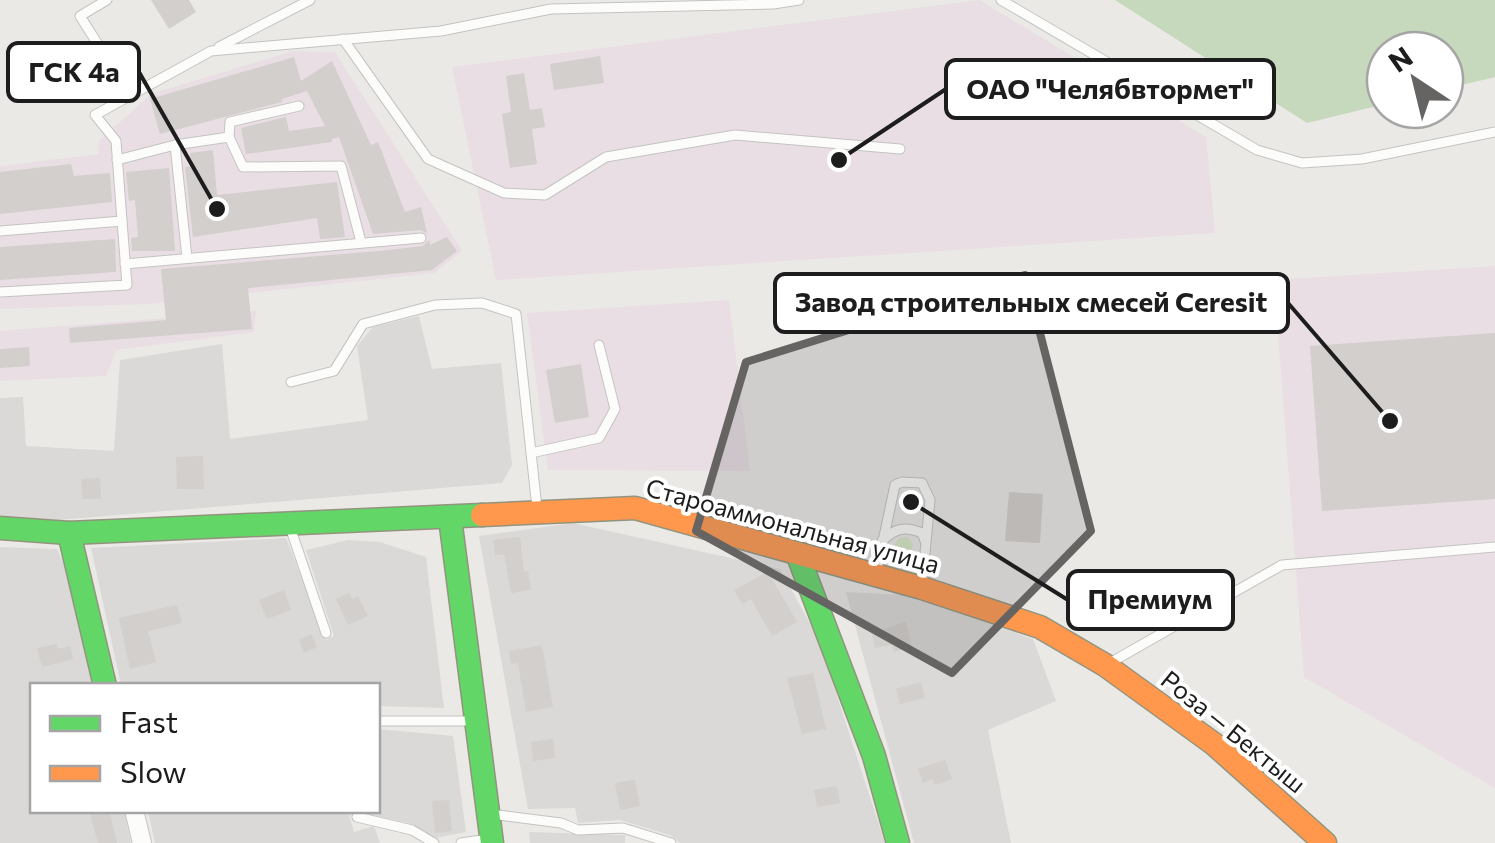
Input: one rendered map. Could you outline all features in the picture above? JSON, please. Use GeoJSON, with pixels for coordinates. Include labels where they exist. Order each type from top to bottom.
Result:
{"type":"FeatureCollection","features":[{"type":"Feature","properties":{"kind":"street","name":"Староаммональная улица"},"geometry":{"type":"LineString","coordinates":[[0,528],[69,533],[635,508],[922,588],[1040,627],[1105,665]]}},
{"type":"Feature","properties":{"kind":"street"},"geometry":{"type":"LineString","coordinates":[[450,518],[492,841]]}},
{"type":"Feature","properties":{"kind":"street"},"geometry":{"type":"LineString","coordinates":[[69,533],[104,683]]}},
{"type":"Feature","properties":{"kind":"street"},"geometry":{"type":"LineString","coordinates":[[797,553],[874,756],[898,843]]}},
{"type":"Feature","properties":{"kind":"street","name":"Роза — Бектыш"},"geometry":{"type":"LineString","coordinates":[[1105,665],[1214,744],[1325,843]]}},
{"type":"Feature","properties":{"kind":"street"},"geometry":{"type":"LineString","coordinates":[[135,813],[142,843]]}},
{"type":"Feature","properties":{"kind":"lane"},"geometry":{"type":"LineString","coordinates":[[107,0],[80,16],[130,95]]}},
{"type":"Feature","properties":{"kind":"lane"},"geometry":{"type":"LineString","coordinates":[[0,292],[126,286],[116,141],[95,115],[310,0]]}},
{"type":"Feature","properties":{"kind":"lane"},"geometry":{"type":"LineString","coordinates":[[212,50],[441,31],[550,9],[773,4],[798,0]]}},
{"type":"Feature","properties":{"kind":"lane"},"geometry":{"type":"LineString","coordinates":[[1001,0],[1257,150],[1302,163],[1362,159],[1495,132]]}},
{"type":"Feature","properties":{"kind":"lane"},"geometry":{"type":"LineString","coordinates":[[343,39],[428,159],[504,193],[545,196],[606,158],[735,135],[900,150]]}},
{"type":"Feature","properties":{"kind":"lane"},"geometry":{"type":"LineString","coordinates":[[299,106],[230,122],[230,137],[243,166],[341,166],[361,242]]}},
{"type":"Feature","properties":{"kind":"lane"},"geometry":{"type":"LineString","coordinates":[[117,160],[175,145],[230,137]]}},
{"type":"Feature","properties":{"kind":"lane"},"geometry":{"type":"LineString","coordinates":[[175,145],[187,258]]}},
{"type":"Feature","properties":{"kind":"lane"},"geometry":{"type":"LineString","coordinates":[[0,231],[122,222]]}},
{"type":"Feature","properties":{"kind":"lane"},"geometry":{"type":"LineString","coordinates":[[125,264],[420,238]]}},
{"type":"Feature","properties":{"kind":"lane"},"geometry":{"type":"LineString","coordinates":[[291,382],[334,371],[363,324],[435,305],[482,303],[516,314],[538,513]]}},
{"type":"Feature","properties":{"kind":"lane"},"geometry":{"type":"LineString","coordinates":[[531,453],[598,438],[615,409],[599,345]]}},
{"type":"Feature","properties":{"kind":"lane"},"geometry":{"type":"LineString","coordinates":[[876,575],[894,485],[922,482],[930,500],[922,588]]}},
{"type":"Feature","properties":{"kind":"lane"},"geometry":{"type":"LineString","coordinates":[[290,524],[326,633]]}},
{"type":"Feature","properties":{"kind":"lane"},"geometry":{"type":"LineString","coordinates":[[882,540],[898,529],[911,529],[922,533],[926,544]]}},
{"type":"Feature","properties":{"kind":"lane"},"geometry":{"type":"LineString","coordinates":[[1105,665],[1282,565],[1495,547]]}},
{"type":"Feature","properties":{"kind":"lane"},"geometry":{"type":"LineString","coordinates":[[380,721],[476,721]]}},
{"type":"Feature","properties":{"kind":"lane"},"geometry":{"type":"LineString","coordinates":[[488,814],[561,822],[578,830],[624,828],[671,843]]}},
{"type":"Feature","properties":{"kind":"lane"},"geometry":{"type":"LineString","coordinates":[[357,817],[412,830],[434,843]]}},
{"type":"Feature","properties":{"kind":"lane"},"geometry":{"type":"LineString","coordinates":[[461,843],[492,841]]}},
{"type":"Feature","properties":{"kind":"highlighted area"},"geometry":{"type":"Polygon","coordinates":[[[1025,275],[1091,531],[952,673],[696,531],[746,362],[1025,275]]]}},
{"type":"Feature","properties":{"kind":"shaded area"},"geometry":{"type":"Polygon","coordinates":[[[979,0],[1206,137],[1215,233],[496,280],[452,67],[979,0]]]}},
{"type":"Feature","properties":{"kind":"shaded area"},"geometry":{"type":"Polygon","coordinates":[[[293,51],[335,52],[462,251],[434,273],[149,304],[0,309],[0,166],[98,154],[99,141],[151,94],[293,51]]]}},
{"type":"Feature","properties":{"kind":"shaded area"},"geometry":{"type":"Polygon","coordinates":[[[1495,266],[1495,788],[1304,677],[1274,280],[1495,266]]]}},
{"type":"Feature","properties":{"kind":"shaded area"},"geometry":{"type":"Polygon","coordinates":[[[729,300],[750,471],[548,470],[527,313],[729,300]]]}},
{"type":"Feature","properties":{"kind":"shaded area"},"geometry":{"type":"Polygon","coordinates":[[[256,311],[254,332],[116,350],[106,376],[0,381],[0,331],[256,311]]]}},
{"type":"Feature","properties":{"kind":"shaded area"},"geometry":{"type":"Polygon","coordinates":[[[419,316],[432,369],[501,363],[512,465],[502,483],[46,521],[0,515],[0,398],[23,397],[26,446],[114,451],[120,360],[222,344],[230,439],[368,420],[357,346],[373,327],[419,316]]]}},
{"type":"Feature","properties":{"kind":"shaded area"},"geometry":{"type":"Polygon","coordinates":[[[573,523],[780,569],[818,638],[885,843],[680,843],[670,835],[620,820],[578,823],[575,808],[528,809],[479,536],[573,523]]]}},
{"type":"Feature","properties":{"kind":"shaded area"},"geometry":{"type":"Polygon","coordinates":[[[286,538],[326,640],[334,636],[306,550],[348,540],[380,542],[426,557],[444,708],[380,706],[380,683],[121,683],[91,548],[286,538]]]}},
{"type":"Feature","properties":{"kind":"shaded area"},"geometry":{"type":"Polygon","coordinates":[[[0,547],[57,549],[74,586],[96,683],[30,683],[30,813],[124,813],[131,843],[0,843],[0,547]]]}},
{"type":"Feature","properties":{"kind":"shaded area"},"geometry":{"type":"Polygon","coordinates":[[[846,592],[906,595],[1033,639],[1056,701],[988,730],[1011,843],[914,843],[846,592]]]}},
{"type":"Feature","properties":{"kind":"shaded area"},"geometry":{"type":"Polygon","coordinates":[[[380,729],[453,736],[466,832],[435,838],[409,823],[362,813],[380,813],[380,729]]]}},
{"type":"Feature","properties":{"kind":"shaded area"},"geometry":{"type":"Polygon","coordinates":[[[148,813],[355,813],[349,816],[354,832],[374,826],[380,843],[155,843],[148,813]]]}},
{"type":"Feature","properties":{"kind":"shaded area"},"geometry":{"type":"Polygon","coordinates":[[[529,832],[625,835],[625,843],[530,843],[529,832]]]}},
{"type":"Feature","properties":{"kind":"green space"},"geometry":{"type":"Polygon","coordinates":[[[1115,0],[1495,0],[1495,77],[1465,84],[1465,30],[1365,30],[1365,109],[1307,123],[1115,0]]]}},
{"type":"Feature","properties":{"kind":"green space"},"geometry":{"type":"Polygon","coordinates":[[[907,537],[913,544],[908,562],[895,568],[890,557],[892,549],[900,538],[907,537]]]}},
{"type":"Feature","properties":{"kind":"building"},"geometry":{"type":"Polygon","coordinates":[[[151,0],[189,0],[196,12],[169,29],[151,0]]]}},
{"type":"Feature","properties":{"kind":"building"},"geometry":{"type":"Polygon","coordinates":[[[600,56],[604,83],[554,90],[550,64],[600,56]]]}},
{"type":"Feature","properties":{"kind":"building"},"geometry":{"type":"Polygon","coordinates":[[[294,57],[301,81],[332,61],[371,145],[378,142],[405,212],[421,207],[427,233],[420,230],[373,234],[339,137],[332,142],[246,154],[241,128],[286,117],[289,131],[325,126],[307,91],[282,102],[160,134],[150,99],[294,57]]]}},
{"type":"Feature","properties":{"kind":"building"},"geometry":{"type":"Polygon","coordinates":[[[524,73],[530,110],[542,108],[545,127],[532,129],[537,164],[510,168],[502,114],[511,112],[506,76],[524,73]]]}},
{"type":"Feature","properties":{"kind":"building"},"geometry":{"type":"Polygon","coordinates":[[[213,150],[217,195],[337,182],[345,237],[320,239],[317,218],[193,237],[185,167],[191,166],[190,153],[213,150]]]}},
{"type":"Feature","properties":{"kind":"building"},"geometry":{"type":"Polygon","coordinates":[[[71,164],[74,176],[110,173],[112,202],[0,214],[0,172],[71,164]]]}},
{"type":"Feature","properties":{"kind":"building"},"geometry":{"type":"Polygon","coordinates":[[[169,168],[175,251],[132,251],[131,238],[138,237],[135,200],[129,201],[126,172],[169,168]]]}},
{"type":"Feature","properties":{"kind":"building"},"geometry":{"type":"Polygon","coordinates":[[[447,237],[457,251],[432,270],[248,288],[252,329],[70,343],[69,328],[166,320],[161,269],[379,251],[423,246],[429,240],[430,245],[447,237]]]}},
{"type":"Feature","properties":{"kind":"building"},"geometry":{"type":"Polygon","coordinates":[[[115,239],[116,272],[0,280],[0,247],[115,239]]]}},
{"type":"Feature","properties":{"kind":"building"},"geometry":{"type":"Polygon","coordinates":[[[1495,333],[1495,499],[1322,511],[1310,346],[1495,333]]]}},
{"type":"Feature","properties":{"kind":"building"},"geometry":{"type":"Polygon","coordinates":[[[29,347],[30,366],[0,368],[0,349],[29,347]]]}},
{"type":"Feature","properties":{"kind":"building"},"geometry":{"type":"Polygon","coordinates":[[[581,364],[589,417],[555,423],[546,370],[581,364]]]}},
{"type":"Feature","properties":{"kind":"building"},"geometry":{"type":"Polygon","coordinates":[[[203,456],[204,489],[177,489],[176,457],[203,456]]]}},
{"type":"Feature","properties":{"kind":"building"},"geometry":{"type":"Polygon","coordinates":[[[100,478],[101,499],[82,499],[81,479],[100,478]]]}},
{"type":"Feature","properties":{"kind":"building"},"geometry":{"type":"Polygon","coordinates":[[[1009,492],[1043,494],[1040,543],[1005,541],[1009,492]]]}},
{"type":"Feature","properties":{"kind":"building"},"geometry":{"type":"Polygon","coordinates":[[[520,537],[524,572],[528,571],[531,590],[511,593],[504,554],[495,555],[493,540],[520,537]]]}},
{"type":"Feature","properties":{"kind":"building"},"geometry":{"type":"Polygon","coordinates":[[[768,572],[797,622],[772,636],[751,599],[742,604],[734,590],[768,572]]]}},
{"type":"Feature","properties":{"kind":"building"},"geometry":{"type":"Polygon","coordinates":[[[284,590],[291,610],[267,619],[259,600],[284,590]]]}},
{"type":"Feature","properties":{"kind":"building"},"geometry":{"type":"Polygon","coordinates":[[[349,593],[352,599],[358,596],[368,616],[348,625],[336,599],[349,593]]]}},
{"type":"Feature","properties":{"kind":"building"},"geometry":{"type":"Polygon","coordinates":[[[177,605],[182,623],[148,631],[156,662],[130,669],[119,618],[177,605]]]}},
{"type":"Feature","properties":{"kind":"building"},"geometry":{"type":"Polygon","coordinates":[[[906,621],[912,647],[894,652],[892,645],[875,648],[872,634],[906,621]]]}},
{"type":"Feature","properties":{"kind":"building"},"geometry":{"type":"Polygon","coordinates":[[[311,634],[317,647],[304,653],[299,640],[311,634]]]}},
{"type":"Feature","properties":{"kind":"building"},"geometry":{"type":"Polygon","coordinates":[[[57,644],[58,649],[70,646],[73,659],[42,667],[37,648],[57,644]]]}},
{"type":"Feature","properties":{"kind":"building"},"geometry":{"type":"Polygon","coordinates":[[[542,645],[553,707],[526,712],[518,663],[511,664],[509,651],[542,645]]]}},
{"type":"Feature","properties":{"kind":"building"},"geometry":{"type":"Polygon","coordinates":[[[813,673],[826,729],[802,734],[787,678],[813,673]]]}},
{"type":"Feature","properties":{"kind":"building"},"geometry":{"type":"Polygon","coordinates":[[[921,682],[925,698],[900,704],[896,689],[921,682]]]}},
{"type":"Feature","properties":{"kind":"building"},"geometry":{"type":"Polygon","coordinates":[[[553,739],[555,758],[533,761],[531,742],[553,739]]]}},
{"type":"Feature","properties":{"kind":"building"},"geometry":{"type":"Polygon","coordinates":[[[945,760],[952,779],[935,785],[933,779],[923,783],[918,769],[945,760]]]}},
{"type":"Feature","properties":{"kind":"building"},"geometry":{"type":"Polygon","coordinates":[[[635,780],[640,806],[620,810],[615,783],[635,780]]]}},
{"type":"Feature","properties":{"kind":"building"},"geometry":{"type":"Polygon","coordinates":[[[837,786],[840,803],[817,807],[814,790],[837,786]]]}},
{"type":"Feature","properties":{"kind":"building"},"geometry":{"type":"Polygon","coordinates":[[[449,800],[452,831],[435,833],[432,801],[449,800]]]}},
{"type":"Feature","properties":{"kind":"building"},"geometry":{"type":"Polygon","coordinates":[[[90,813],[110,813],[117,843],[98,843],[90,813]]]}},
{"type":"Feature","properties":{"kind":"traffic: fast"},"geometry":{"type":"LineString","coordinates":[[0,528],[69,533],[482,515]]}},
{"type":"Feature","properties":{"kind":"traffic: fast"},"geometry":{"type":"LineString","coordinates":[[450,518],[492,843]]}},
{"type":"Feature","properties":{"kind":"traffic: fast"},"geometry":{"type":"LineString","coordinates":[[69,533],[104,683]]}},
{"type":"Feature","properties":{"kind":"traffic: fast"},"geometry":{"type":"LineString","coordinates":[[797,553],[874,756],[898,843]]}},
{"type":"Feature","properties":{"kind":"traffic: slow"},"geometry":{"type":"LineString","coordinates":[[482,515],[635,508],[922,588],[1040,627],[1105,665],[1214,744],[1325,843]]}},
{"type":"Feature","properties":{"kind":"place","name":"ОАО \"Челябвтормет\""},"geometry":{"type":"Point","coordinates":[839,160]}},
{"type":"Feature","properties":{"kind":"place","name":"ГСК 4а"},"geometry":{"type":"Point","coordinates":[217,209]}},
{"type":"Feature","properties":{"kind":"place","name":"Завод строительных смесей Ceresit"},"geometry":{"type":"Point","coordinates":[1390,421]}},
{"type":"Feature","properties":{"kind":"place","name":"Премиум"},"geometry":{"type":"Point","coordinates":[911,502]}}]}
